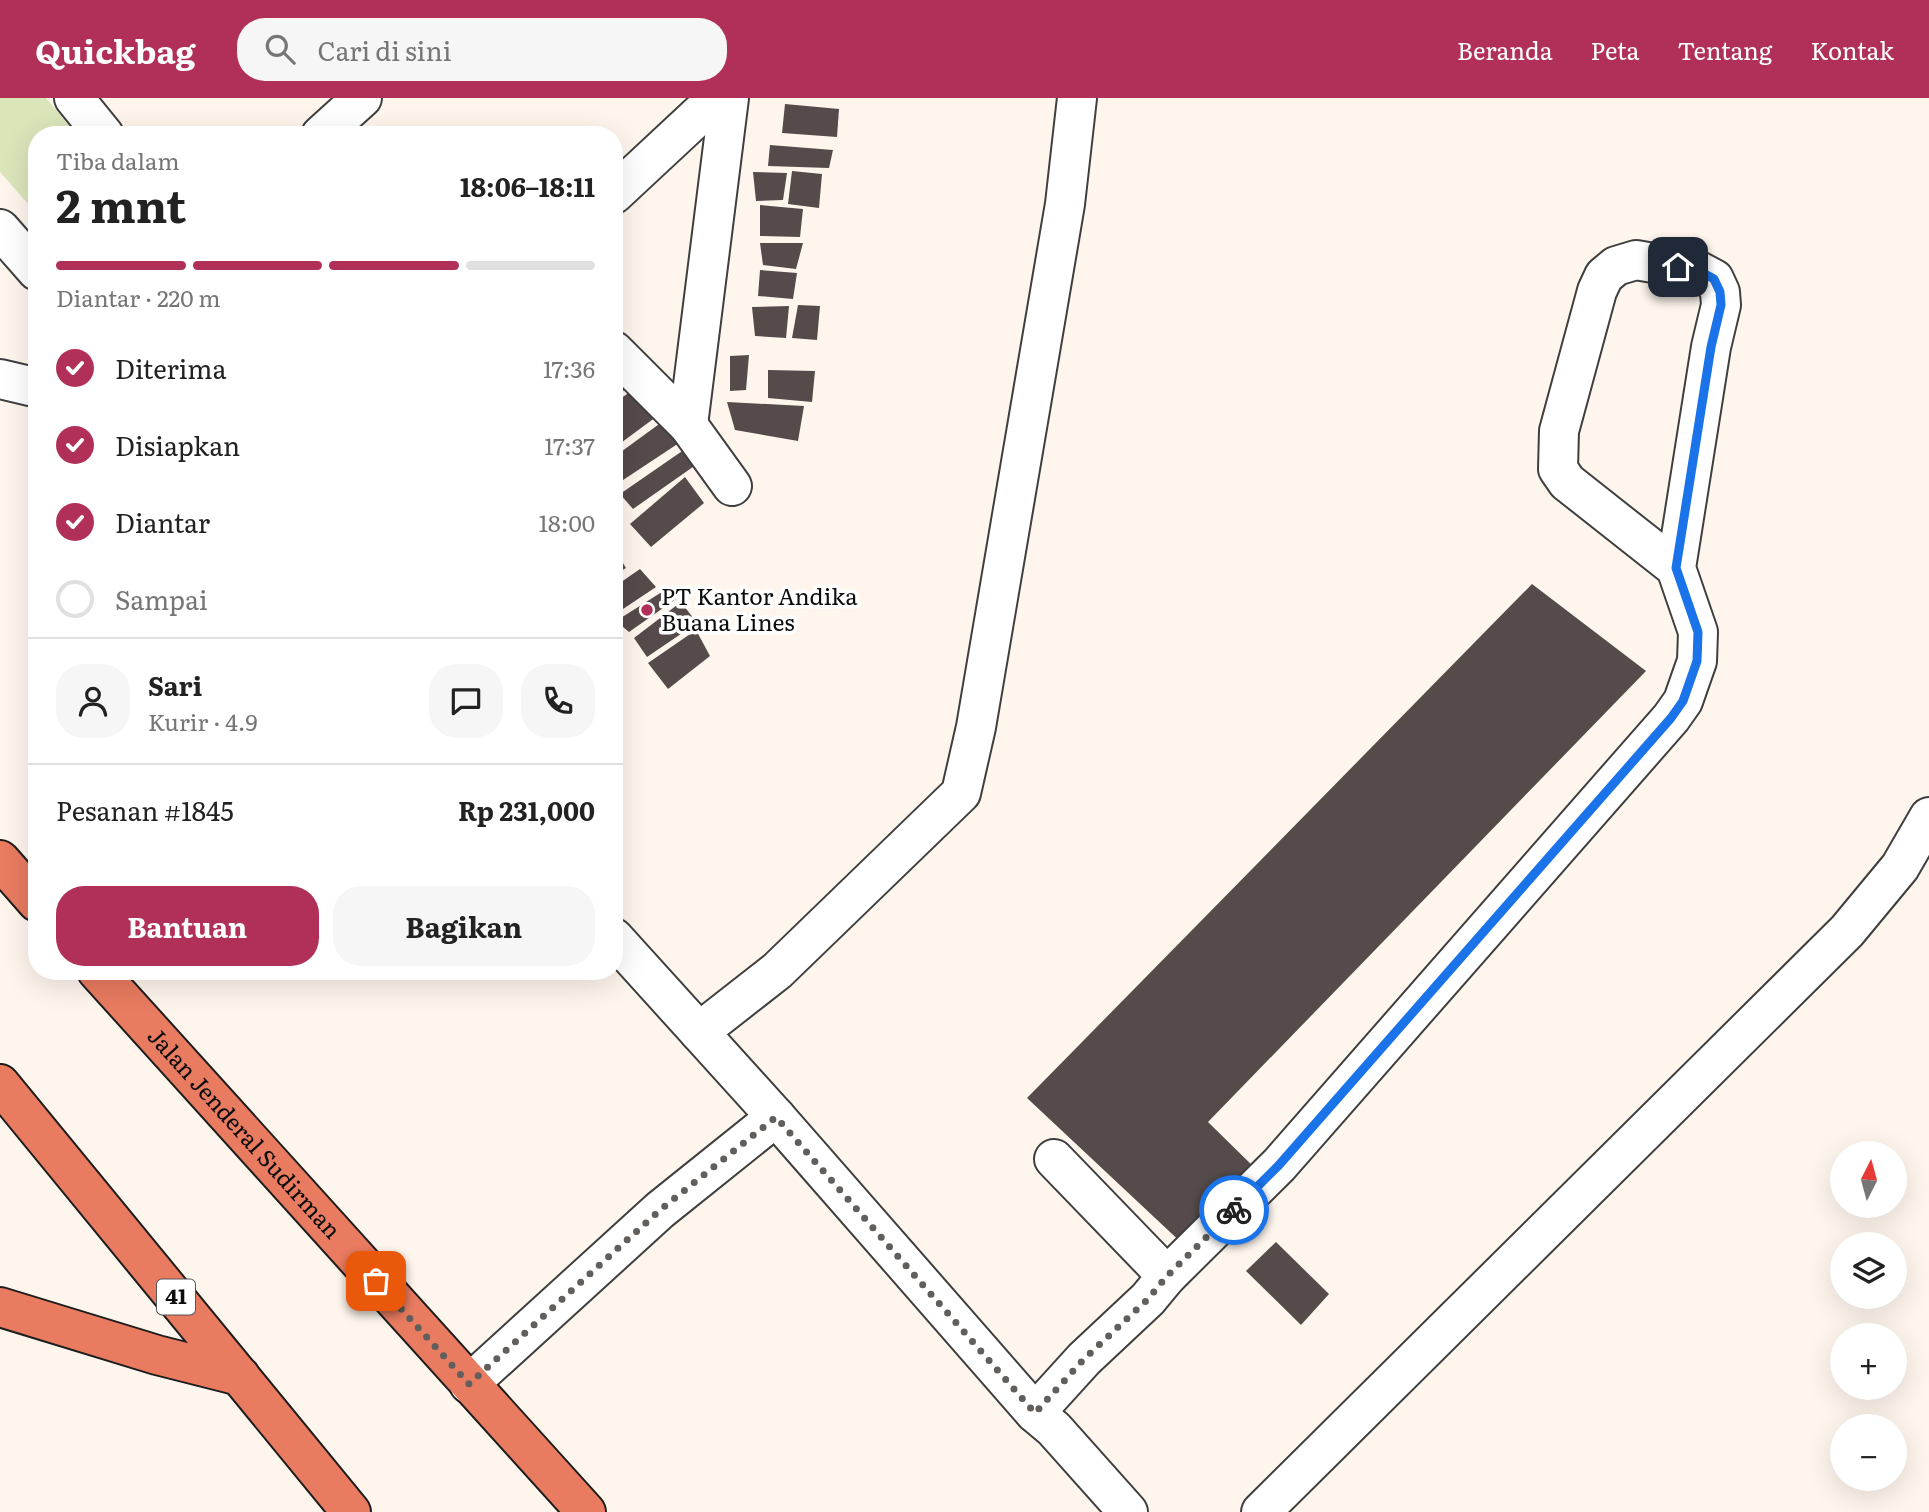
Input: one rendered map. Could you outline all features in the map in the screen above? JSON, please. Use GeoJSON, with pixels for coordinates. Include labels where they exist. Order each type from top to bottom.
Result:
{"type":"FeatureCollection","features":[{"type":"Feature","properties":{"kind":"highway"},"geometry":{"type":"LineString","coordinates":[[0,860],[28,892]]}},
{"type":"Feature","properties":{"kind":"highway","name":"Jalan Jenderal Sudirman"},"geometry":{"type":"LineString","coordinates":[[105,980],[586,1512]]}},
{"type":"Feature","properties":{"kind":"highway","name":"41"},"geometry":{"type":"LineString","coordinates":[[0,1084],[351,1512]]}},
{"type":"Feature","properties":{"kind":"highway"},"geometry":{"type":"LineString","coordinates":[[0,1307],[157,1355],[240,1376]]}},
{"type":"Feature","properties":{"kind":"street"},"geometry":{"type":"LineString","coordinates":[[74,98],[97,126]]}},
{"type":"Feature","properties":{"kind":"street"},"geometry":{"type":"LineString","coordinates":[[331,126],[362,98]]}},
{"type":"Feature","properties":{"kind":"street"},"geometry":{"type":"LineString","coordinates":[[623,186],[717,98]]}},
{"type":"Feature","properties":{"kind":"street"},"geometry":{"type":"LineString","coordinates":[[688,425],[729,98]]}},
{"type":"Feature","properties":{"kind":"street"},"geometry":{"type":"LineString","coordinates":[[699,1032],[777,971],[961,793],[976,727],[1063,218],[1077,98]]}},
{"type":"Feature","properties":{"kind":"street"},"geometry":{"type":"LineString","coordinates":[[0,229],[28,261]]}},
{"type":"Feature","properties":{"kind":"street"},"geometry":{"type":"LineString","coordinates":[[1035,1413],[1084,1359],[1148,1299],[1167,1276],[1279,1165],[1671,718],[1683,701],[1697,661],[1698,632],[1676,568],[1711,347],[1721,305],[1720,292],[1714,279],[1699,271],[1636,260],[1616,267],[1604,276],[1597,290],[1559,431],[1558,469],[1567,482],[1676,568]]}},
{"type":"Feature","properties":{"kind":"street"},"geometry":{"type":"LineString","coordinates":[[623,360],[688,425],[732,486]]}},
{"type":"Feature","properties":{"kind":"street"},"geometry":{"type":"LineString","coordinates":[[1261,1512],[1847,931],[1900,867],[1929,817]]}},
{"type":"Feature","properties":{"kind":"street"},"geometry":{"type":"LineString","coordinates":[[623,948],[776,1117],[1035,1413],[1054,1429],[1128,1512]]}},
{"type":"Feature","properties":{"kind":"street"},"geometry":{"type":"LineString","coordinates":[[469,1384],[660,1210],[776,1117]]}},
{"type":"Feature","properties":{"kind":"street"},"geometry":{"type":"LineString","coordinates":[[1054,1159],[1167,1276]]}},
{"type":"Feature","properties":{"kind":"green space"},"geometry":{"type":"Polygon","coordinates":[[[0,98],[46,98],[69,126],[28,126],[28,204],[0,172],[0,98]]]}},
{"type":"Feature","properties":{"kind":"building"},"geometry":{"type":"Polygon","coordinates":[[[785,104],[839,109],[837,137],[782,133],[785,104]]]}},
{"type":"Feature","properties":{"kind":"building"},"geometry":{"type":"Polygon","coordinates":[[[770,145],[833,150],[829,168],[768,166],[770,145]]]}},
{"type":"Feature","properties":{"kind":"building"},"geometry":{"type":"Polygon","coordinates":[[[792,171],[822,174],[819,208],[788,204],[792,171]]]}},
{"type":"Feature","properties":{"kind":"building"},"geometry":{"type":"Polygon","coordinates":[[[753,172],[787,173],[783,200],[756,201],[753,172]]]}},
{"type":"Feature","properties":{"kind":"building"},"geometry":{"type":"Polygon","coordinates":[[[760,205],[803,209],[800,237],[760,236],[760,205]]]}},
{"type":"Feature","properties":{"kind":"building"},"geometry":{"type":"Polygon","coordinates":[[[760,243],[803,243],[796,269],[763,265],[760,243]]]}},
{"type":"Feature","properties":{"kind":"building"},"geometry":{"type":"Polygon","coordinates":[[[760,270],[797,273],[793,299],[758,296],[760,270]]]}},
{"type":"Feature","properties":{"kind":"building"},"geometry":{"type":"Polygon","coordinates":[[[798,305],[820,306],[817,340],[792,338],[798,305]]]}},
{"type":"Feature","properties":{"kind":"building"},"geometry":{"type":"Polygon","coordinates":[[[789,306],[786,338],[755,336],[752,307],[789,306]]]}},
{"type":"Feature","properties":{"kind":"building"},"geometry":{"type":"Polygon","coordinates":[[[749,355],[746,390],[730,391],[730,356],[749,355]]]}},
{"type":"Feature","properties":{"kind":"building"},"geometry":{"type":"Polygon","coordinates":[[[768,370],[815,371],[812,402],[768,398],[768,370]]]}},
{"type":"Feature","properties":{"kind":"building"},"geometry":{"type":"Polygon","coordinates":[[[623,379],[629,387],[623,391],[623,379]]]}},
{"type":"Feature","properties":{"kind":"building"},"geometry":{"type":"Polygon","coordinates":[[[633,390],[660,414],[623,441],[623,397],[633,390]]]}},
{"type":"Feature","properties":{"kind":"building"},"geometry":{"type":"Polygon","coordinates":[[[727,402],[804,406],[798,441],[735,430],[727,402]]]}},
{"type":"Feature","properties":{"kind":"building"},"geometry":{"type":"Polygon","coordinates":[[[666,419],[682,441],[623,480],[623,450],[666,419]]]}},
{"type":"Feature","properties":{"kind":"building"},"geometry":{"type":"Polygon","coordinates":[[[688,447],[700,462],[633,509],[623,497],[623,492],[688,447]]]}},
{"type":"Feature","properties":{"kind":"building"},"geometry":{"type":"Polygon","coordinates":[[[685,477],[704,503],[651,547],[630,524],[685,477]]]}},
{"type":"Feature","properties":{"kind":"building"},"geometry":{"type":"Polygon","coordinates":[[[640,569],[656,587],[623,609],[623,581],[640,569]]]}},
{"type":"Feature","properties":{"kind":"building"},"geometry":{"type":"Polygon","coordinates":[[[1532,584],[1646,671],[1208,1122],[1259,1172],[1186,1247],[1027,1098],[1532,584]]]}},
{"type":"Feature","properties":{"kind":"building","name":"PT Kantor Andika Buana Lines"},"geometry":{"type":"Polygon","coordinates":[[[665,590],[676,599],[629,632],[623,627],[623,617],[665,590]]]}},
{"type":"Feature","properties":{"kind":"building"},"geometry":{"type":"Polygon","coordinates":[[[681,602],[697,623],[647,657],[634,638],[681,602]]]}},
{"type":"Feature","properties":{"kind":"building"},"geometry":{"type":"Polygon","coordinates":[[[696,630],[710,656],[668,689],[648,663],[696,630]]]}},
{"type":"Feature","properties":{"kind":"building"},"geometry":{"type":"Polygon","coordinates":[[[1276,1242],[1329,1294],[1301,1325],[1246,1271],[1276,1242]]]}},
{"type":"Feature","properties":{"kind":"way so far"},"geometry":{"type":"LineString","coordinates":[[376,1281],[469,1384],[660,1210],[776,1117],[1035,1413],[1084,1359],[1148,1299],[1167,1276],[1234,1210]]}},
{"type":"Feature","properties":{"kind":"place","name":"PT Kantor Andika Buana Lines"},"geometry":{"type":"Point","coordinates":[647,610]}},
{"type":"Feature","properties":{"kind":"route"},"geometry":{"type":"LineString","coordinates":[[1234,1210],[1279,1165],[1671,718],[1683,701],[1697,661],[1698,632],[1676,568],[1711,347],[1721,305],[1720,292],[1714,279],[1699,271],[1678,267]]}}]}
